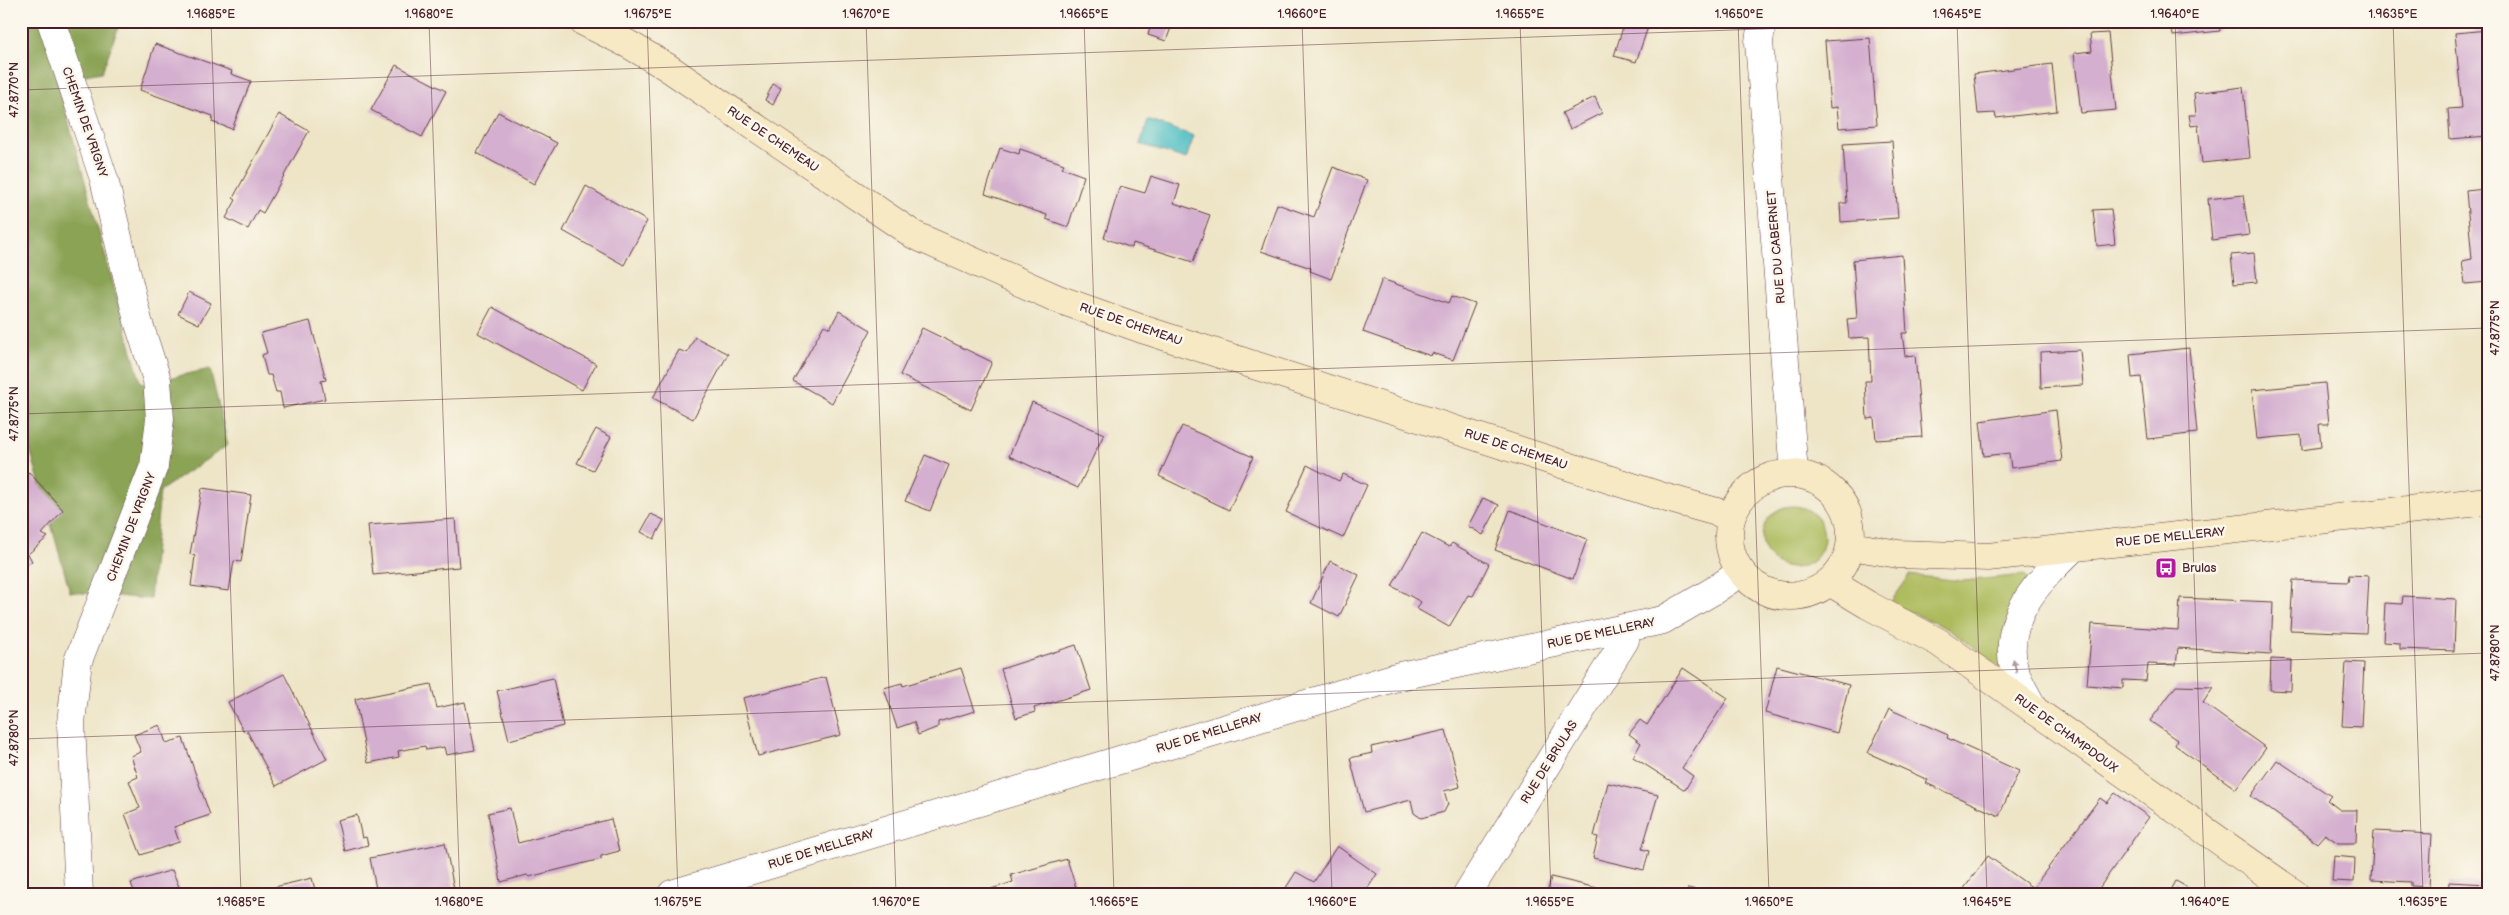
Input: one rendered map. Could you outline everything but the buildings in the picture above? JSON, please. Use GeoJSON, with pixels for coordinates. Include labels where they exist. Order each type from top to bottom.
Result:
{"type":"FeatureCollection","features":[{"type":"Feature","properties":{"kind":"street","name":"CHEMIN DE VRIGNY"},"geometry":{"type":"LineString","coordinates":[[51,21],[104,179],[138,321],[157,380],[160,419],[154,466],[78,662],[71,723],[79,894]]}},
{"type":"Feature","properties":{"kind":"street","name":"RUE DE CHEMEAU"},"geometry":{"type":"LineString","coordinates":[[582,21],[628,44],[667,68],[914,235],[1058,299],[1145,330],[1667,498],[1731,516]]}},
{"type":"Feature","properties":{"kind":"street","name":"RUE DU CABERNET"},"geometry":{"type":"LineString","coordinates":[[1762,21],[1759,42],[1794,473]]}},
{"type":"Feature","properties":{"kind":"street"},"geometry":{"type":"LineString","coordinates":[[1794,473],[1816,479],[1832,490],[1845,506],[1852,525],[1851,546],[1847,560],[1830,582],[1813,592],[1793,596],[1773,594],[1755,585],[1741,572],[1732,556],[1728,538],[1731,516],[1738,501],[1750,489],[1763,479],[1779,474],[1794,473]]}},
{"type":"Feature","properties":{"kind":"street","name":"RUE DE MELLERAY"},"geometry":{"type":"LineString","coordinates":[[1851,546],[1898,554],[1988,557],[2488,501]]}},
{"type":"Feature","properties":{"kind":"street"},"geometry":{"type":"LineString","coordinates":[[2034,710],[2015,670],[2013,630],[2029,596],[2046,575],[2073,548]]}},
{"type":"Feature","properties":{"kind":"street","name":"RUE DE MELLERAY"},"geometry":{"type":"LineString","coordinates":[[672,894],[1400,676],[1663,620],[1713,591],[1741,572]]}},
{"type":"Feature","properties":{"kind":"street","name":"RUE DE CHAMPDOUX"},"geometry":{"type":"LineString","coordinates":[[1830,582],[1868,605],[1938,642],[2295,894]]}},
{"type":"Feature","properties":{"kind":"street","name":"RUE DE BRULAS"},"geometry":{"type":"LineString","coordinates":[[1467,894],[1625,640],[1623,628]]}},
{"type":"Feature","properties":{"kind":"green space"},"geometry":{"type":"Polygon","coordinates":[[[21,21],[101,21],[118,28],[102,72],[57,80],[141,384],[210,369],[228,445],[160,491],[150,599],[70,592],[30,449],[21,451],[21,21]]]}},
{"type":"Feature","properties":{"kind":"green space"},"geometry":{"type":"Polygon","coordinates":[[[1787,506],[1799,506],[1815,515],[1822,525],[1824,537],[1822,549],[1815,559],[1799,568],[1787,568],[1776,563],[1767,554],[1762,543],[1762,531],[1767,520],[1776,511],[1787,506]]]}},
{"type":"Feature","properties":{"kind":"green space"},"geometry":{"type":"Polygon","coordinates":[[[1910,575],[1962,581],[2025,575],[2027,579],[2002,668],[1948,629],[1890,603],[1910,575]]]}},
{"type":"Feature","properties":{"kind":"water"},"geometry":{"type":"Polygon","coordinates":[[[1148,120],[1194,136],[1186,159],[1140,144],[1148,120]]]}},
{"type":"Feature","properties":{"kind":"place","name":"Brulas"},"geometry":{"type":"Point","coordinates":[2166,568]}}]}
